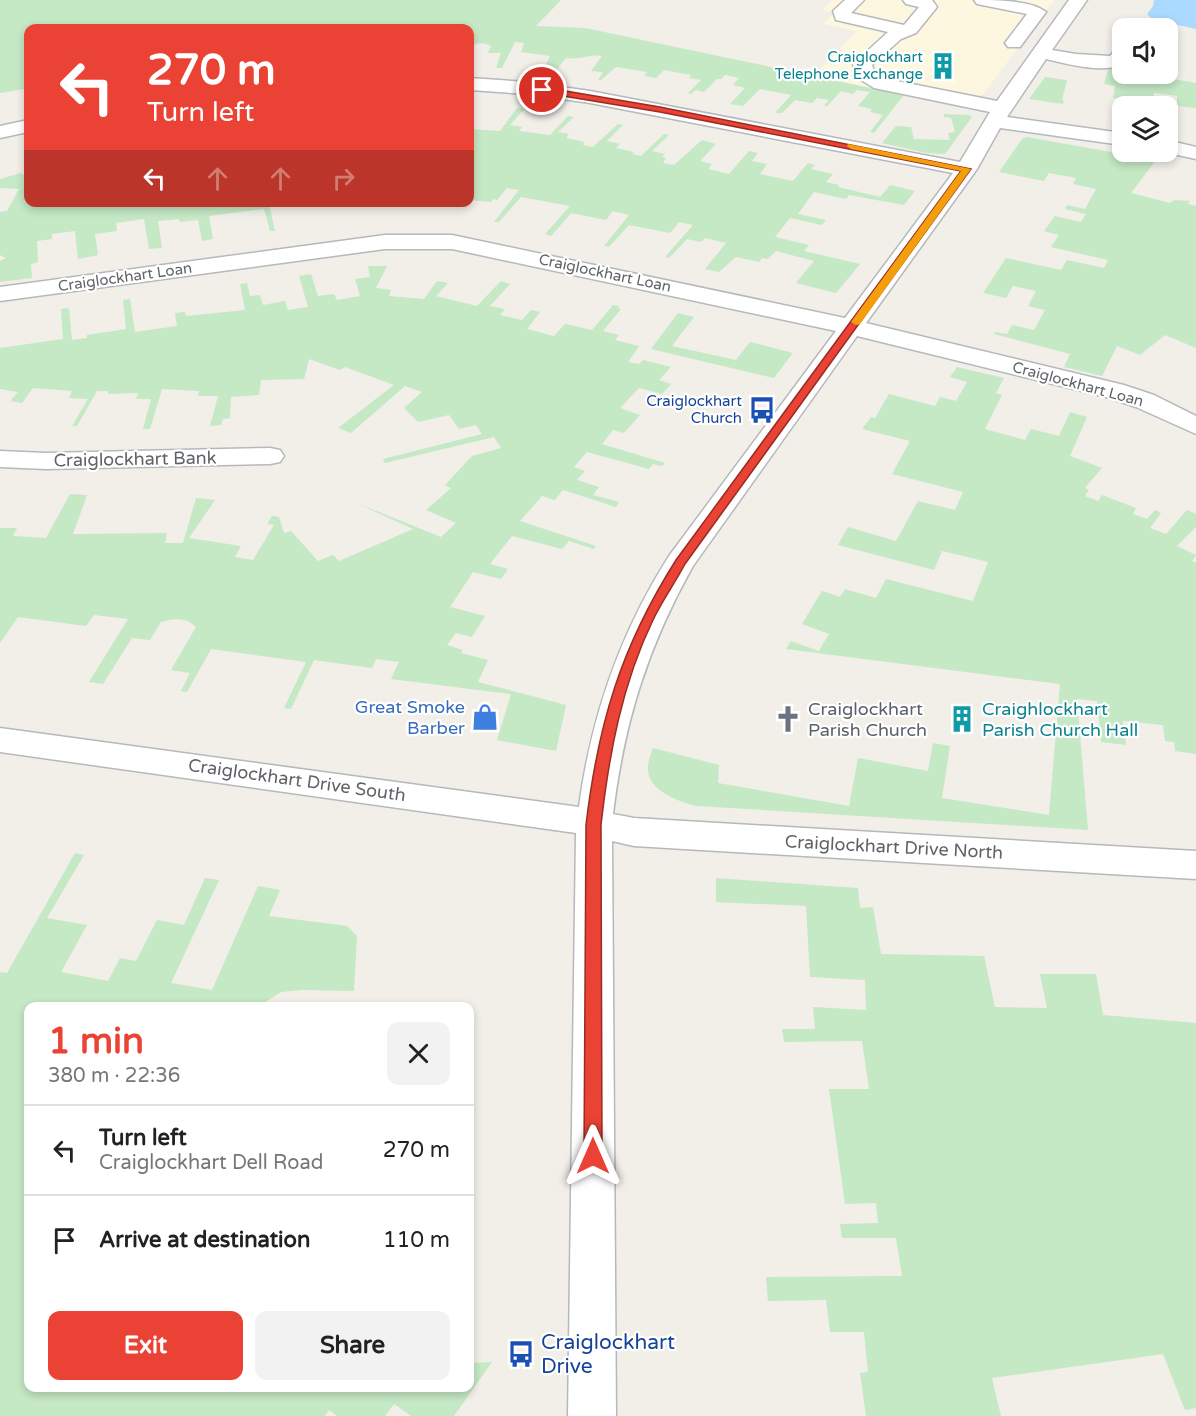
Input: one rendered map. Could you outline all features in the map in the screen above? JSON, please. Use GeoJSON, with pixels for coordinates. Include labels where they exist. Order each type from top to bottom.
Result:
{"type":"FeatureCollection","features":[{"type":"Feature","properties":{"kind":"street"},"geometry":{"type":"LineString","coordinates":[[855,0],[842,11],[842,16],[903,30]]}},
{"type":"Feature","properties":{"kind":"street"},"geometry":{"type":"LineString","coordinates":[[592,1416],[594,825],[599,775],[617,698],[633,650],[647,619],[687,553],[966,169],[999,114],[1028,48],[1037,12],[1027,7],[983,0]]}},
{"type":"Feature","properties":{"kind":"street"},"geometry":{"type":"LineString","coordinates":[[1028,48],[1078,0]]}},
{"type":"Feature","properties":{"kind":"street"},"geometry":{"type":"LineString","coordinates":[[923,1],[928,8],[910,28],[903,30],[862,64],[862,69],[869,77],[881,84],[999,114],[1112,137]]}},
{"type":"Feature","properties":{"kind":"street"},"geometry":{"type":"LineString","coordinates":[[1028,48],[1076,60],[1112,62]]}},
{"type":"Feature","properties":{"kind":"street"},"geometry":{"type":"LineString","coordinates":[[474,84],[590,96],[966,169]]}},
{"type":"Feature","properties":{"kind":"street"},"geometry":{"type":"LineString","coordinates":[[0,132],[24,127]]}},
{"type":"Feature","properties":{"kind":"street"},"geometry":{"type":"LineString","coordinates":[[1178,149],[1196,153]]}},
{"type":"Feature","properties":{"kind":"street","name":"Craiglockhart Loan"},"geometry":{"type":"LineString","coordinates":[[0,294],[358,245],[434,241],[470,244],[852,328],[1115,391],[1145,401],[1196,426]]}},
{"type":"Feature","properties":{"kind":"street","name":"Craiglockhart Bank"},"geometry":{"type":"LineString","coordinates":[[0,459],[46,461],[270,456]]}},
{"type":"Feature","properties":{"kind":"street","name":"Craiglockhart Drive South"},"geometry":{"type":"LineString","coordinates":[[0,740],[553,815],[594,825]]}},
{"type":"Feature","properties":{"kind":"street","name":"Craiglockhart Drive North"},"geometry":{"type":"LineString","coordinates":[[594,825],[634,832],[1196,864]]}},
{"type":"Feature","properties":{"kind":"shaded area"},"geometry":{"type":"Polygon","coordinates":[[[833,0],[1054,0],[984,93],[966,108],[813,77],[857,31],[823,24],[834,13],[822,10],[833,0]]]}},
{"type":"Feature","properties":{"kind":"green space"},"geometry":{"type":"Polygon","coordinates":[[[0,0],[561,0],[536,26],[585,28],[904,95],[874,133],[870,132],[883,115],[870,112],[872,109],[858,106],[870,92],[857,90],[853,94],[841,91],[827,106],[824,106],[829,100],[817,98],[812,103],[795,100],[782,113],[775,113],[791,95],[760,89],[743,106],[730,104],[745,88],[733,85],[739,78],[725,75],[717,79],[704,92],[696,90],[691,94],[688,93],[701,80],[689,78],[691,75],[664,70],[656,78],[644,76],[647,72],[616,67],[598,80],[603,72],[591,71],[602,56],[566,58],[555,72],[543,71],[550,56],[521,52],[524,43],[515,42],[502,68],[496,68],[501,53],[488,53],[491,46],[482,43],[474,45],[474,24],[24,24],[24,89],[0,93],[0,0]]]}},
{"type":"Feature","properties":{"kind":"green space"},"geometry":{"type":"Polygon","coordinates":[[[1109,67],[1112,68],[1112,84],[1178,84],[1178,80],[1196,83],[1196,108],[1178,106],[1178,96],[1154,93],[1153,96],[1113,96],[1115,86],[1104,84],[1109,67]]]}},
{"type":"Feature","properties":{"kind":"green space"},"geometry":{"type":"Polygon","coordinates":[[[1045,77],[1067,80],[1063,104],[1029,99],[1045,77]]]}},
{"type":"Feature","properties":{"kind":"green space"},"geometry":{"type":"Polygon","coordinates":[[[517,108],[524,109],[510,125],[522,127],[519,131],[550,135],[568,116],[574,117],[558,132],[569,134],[566,138],[584,142],[583,145],[593,147],[618,124],[623,125],[607,141],[620,144],[616,148],[641,156],[664,134],[669,135],[652,151],[665,154],[662,157],[666,158],[663,163],[674,165],[702,140],[716,144],[700,161],[712,164],[708,169],[729,174],[749,151],[758,153],[752,161],[767,164],[760,174],[793,181],[808,163],[815,165],[811,169],[833,174],[826,182],[839,185],[838,187],[880,197],[890,185],[915,191],[904,205],[849,195],[846,199],[814,192],[798,214],[826,220],[822,225],[790,218],[775,237],[809,245],[804,251],[860,264],[836,293],[796,283],[814,261],[776,251],[768,259],[762,258],[759,262],[736,257],[719,272],[705,269],[726,243],[705,238],[701,242],[687,239],[669,258],[665,257],[693,225],[679,222],[670,233],[629,225],[609,247],[604,246],[629,215],[613,211],[606,220],[571,213],[551,236],[545,234],[570,206],[521,197],[499,222],[494,222],[519,190],[507,188],[497,200],[493,199],[491,202],[474,200],[474,129],[500,131],[517,108]]]}},
{"type":"Feature","properties":{"kind":"green space"},"geometry":{"type":"Polygon","coordinates":[[[944,114],[972,117],[945,154],[927,153],[882,143],[896,126],[911,127],[914,139],[950,140],[948,133],[955,132],[951,118],[944,117],[944,114]]]}},
{"type":"Feature","properties":{"kind":"green space"},"geometry":{"type":"Polygon","coordinates":[[[1027,137],[1112,152],[1112,162],[1154,162],[1131,193],[1170,203],[1174,200],[1190,201],[1188,204],[1196,206],[1196,348],[1165,335],[1140,355],[1117,346],[1102,376],[1064,367],[1070,354],[994,334],[995,332],[1007,334],[1012,325],[1034,330],[1045,310],[1028,306],[1036,291],[1013,286],[1006,298],[983,293],[1006,258],[1061,270],[1067,260],[1104,268],[1108,260],[1051,247],[1059,235],[1044,231],[1055,216],[1081,222],[1086,214],[1065,209],[1067,205],[1085,209],[1096,189],[1073,184],[1076,178],[1049,173],[1044,181],[999,172],[1022,139],[1027,137]]]}},
{"type":"Feature","properties":{"kind":"green space"},"geometry":{"type":"Polygon","coordinates":[[[21,173],[24,175],[24,207],[270,207],[275,231],[270,231],[264,209],[209,216],[213,239],[202,241],[198,220],[158,221],[162,248],[149,249],[144,219],[116,223],[117,231],[95,234],[98,255],[78,259],[75,231],[52,234],[52,239],[37,241],[38,262],[31,264],[32,278],[0,282],[0,261],[6,258],[0,255],[0,212],[7,211],[19,189],[0,188],[0,179],[21,173]]]}},
{"type":"Feature","properties":{"kind":"green space"},"geometry":{"type":"Polygon","coordinates":[[[368,266],[387,266],[376,288],[391,290],[389,296],[424,299],[437,281],[448,283],[436,296],[477,306],[501,281],[510,284],[490,306],[505,309],[500,315],[522,320],[531,310],[540,312],[527,329],[554,336],[565,324],[592,330],[613,305],[619,306],[618,308],[621,309],[603,331],[619,335],[615,340],[639,346],[628,362],[639,364],[643,360],[671,367],[659,380],[671,384],[662,394],[639,388],[620,408],[640,415],[624,433],[613,430],[602,444],[665,463],[662,466],[653,464],[649,469],[587,452],[574,467],[585,471],[577,480],[599,487],[593,495],[619,502],[616,507],[563,490],[555,500],[542,496],[520,521],[596,546],[594,549],[569,541],[562,549],[512,536],[490,564],[508,569],[501,579],[473,572],[450,607],[485,616],[472,637],[456,633],[447,645],[463,650],[461,653],[488,660],[478,682],[566,705],[556,751],[497,740],[511,694],[391,679],[399,662],[376,659],[372,668],[314,660],[291,709],[284,708],[306,662],[211,649],[187,692],[181,691],[190,673],[171,670],[196,627],[184,620],[161,622],[150,640],[132,638],[103,684],[89,682],[128,619],[94,615],[86,626],[18,617],[0,643],[0,528],[17,528],[13,536],[46,538],[70,494],[87,495],[73,534],[167,533],[165,543],[183,543],[196,498],[215,500],[189,538],[241,546],[235,557],[253,560],[274,525],[267,524],[272,516],[279,517],[284,533],[291,531],[318,561],[333,555],[339,561],[413,529],[354,502],[441,537],[456,523],[426,510],[451,488],[445,485],[472,456],[501,448],[494,437],[385,463],[383,459],[482,434],[476,425],[459,429],[449,415],[418,422],[404,408],[422,392],[405,386],[351,433],[338,428],[394,385],[345,367],[340,370],[309,359],[304,379],[261,380],[259,395],[231,397],[230,418],[223,419],[221,425],[210,426],[218,396],[198,396],[199,391],[162,389],[150,429],[143,429],[151,399],[136,399],[138,393],[108,394],[108,391],[97,391],[77,426],[72,426],[88,399],[69,398],[72,391],[33,388],[22,403],[10,401],[18,392],[0,389],[0,348],[63,339],[61,309],[69,308],[72,340],[87,338],[87,335],[126,329],[123,300],[130,299],[135,332],[177,326],[175,313],[185,312],[186,316],[245,310],[240,284],[247,283],[250,296],[260,295],[263,305],[285,301],[288,310],[308,307],[299,276],[311,274],[318,296],[334,294],[337,300],[360,296],[355,279],[370,277],[368,266]]]}},
{"type":"Feature","properties":{"kind":"green space"},"geometry":{"type":"Polygon","coordinates":[[[678,313],[694,317],[672,346],[736,360],[750,342],[793,353],[774,378],[651,349],[678,313]]]}},
{"type":"Feature","properties":{"kind":"green space"},"geometry":{"type":"Polygon","coordinates":[[[957,367],[1004,378],[996,393],[1002,395],[985,429],[1025,440],[1031,429],[1059,436],[1070,412],[1087,417],[1070,456],[1102,468],[1085,488],[1089,490],[1085,496],[1098,501],[1102,495],[1136,508],[1133,514],[1147,519],[1155,510],[1161,513],[1150,528],[1166,534],[1187,510],[1196,514],[1196,527],[1177,546],[1196,555],[1192,561],[1196,563],[1196,754],[1175,751],[1174,742],[1165,741],[1163,725],[1123,721],[1126,745],[1101,742],[1097,701],[1077,699],[1088,830],[697,806],[665,794],[652,782],[649,775],[648,765],[653,748],[719,765],[718,783],[849,806],[858,758],[928,771],[933,743],[950,746],[942,798],[1049,815],[1060,684],[786,649],[791,641],[819,651],[829,634],[802,624],[822,591],[840,597],[845,589],[876,598],[886,579],[973,601],[988,562],[942,551],[934,570],[838,545],[848,527],[896,541],[918,501],[955,510],[963,492],[892,474],[910,441],[862,429],[871,417],[875,418],[889,394],[935,406],[940,397],[956,401],[967,382],[950,377],[957,367]]]}},
{"type":"Feature","properties":{"kind":"green space"},"geometry":{"type":"Polygon","coordinates":[[[75,853],[84,855],[47,918],[87,925],[61,972],[108,981],[120,958],[136,961],[157,920],[184,925],[205,878],[219,880],[171,983],[212,990],[258,886],[280,890],[269,916],[347,926],[357,936],[354,991],[281,992],[265,1002],[24,1002],[24,1392],[471,1392],[454,1416],[411,1416],[394,1404],[385,1416],[337,1416],[329,1410],[325,1416],[0,1416],[0,972],[7,973],[75,853]]]}},
{"type":"Feature","properties":{"kind":"green space"},"geometry":{"type":"Polygon","coordinates":[[[716,878],[858,888],[860,908],[873,907],[881,954],[984,956],[995,1007],[1047,1008],[1040,974],[1096,974],[1103,1015],[1196,1023],[1196,1408],[1185,1410],[1163,1354],[992,1378],[1001,1416],[866,1416],[860,1373],[868,1372],[864,1332],[830,1332],[826,1300],[768,1301],[766,1277],[902,1276],[896,1238],[842,1238],[840,1224],[878,1223],[876,1203],[845,1204],[829,1089],[869,1089],[862,1041],[784,1042],[782,1029],[815,1029],[813,1007],[866,1010],[865,980],[810,977],[806,906],[716,902],[716,878]]]}},
{"type":"Feature","properties":{"kind":"green space"},"geometry":{"type":"Polygon","coordinates":[[[492,1362],[474,1388],[474,1363],[492,1362]]]}},
{"type":"Feature","properties":{"kind":"water"},"geometry":{"type":"Polygon","coordinates":[[[1154,0],[1196,0],[1196,29],[1178,25],[1178,18],[1151,18],[1147,14],[1154,0]]]}},
{"type":"Feature","properties":{"kind":"slow traffic"},"geometry":{"type":"LineString","coordinates":[[851,146],[966,169],[856,322]]}},
{"type":"Feature","properties":{"kind":"place","name":"Craiglockhart Telephone Exchange"},"geometry":{"type":"Point","coordinates":[943,66]}},
{"type":"Feature","properties":{"kind":"place","name":"Craiglockhart Church"},"geometry":{"type":"Point","coordinates":[762,410]}},
{"type":"Feature","properties":{"kind":"place","name":"Great Smoke Barber"},"geometry":{"type":"Point","coordinates":[485,717]}},
{"type":"Feature","properties":{"kind":"place","name":"Craiglockhart Parish Church"},"geometry":{"type":"Point","coordinates":[788,719]}},
{"type":"Feature","properties":{"kind":"place","name":"Craighlockhart Parish Church Hall"},"geometry":{"type":"Point","coordinates":[962,719]}},
{"type":"Feature","properties":{"kind":"place","name":"Craiglockhart Drive"},"geometry":{"type":"Point","coordinates":[521,1354]}},
{"type":"Feature","properties":{"kind":"route"},"geometry":{"type":"LineString","coordinates":[[542,90],[660,109],[966,169],[700,534],[662,591],[633,650],[609,729],[599,775],[594,825],[593,1156]]}}]}
